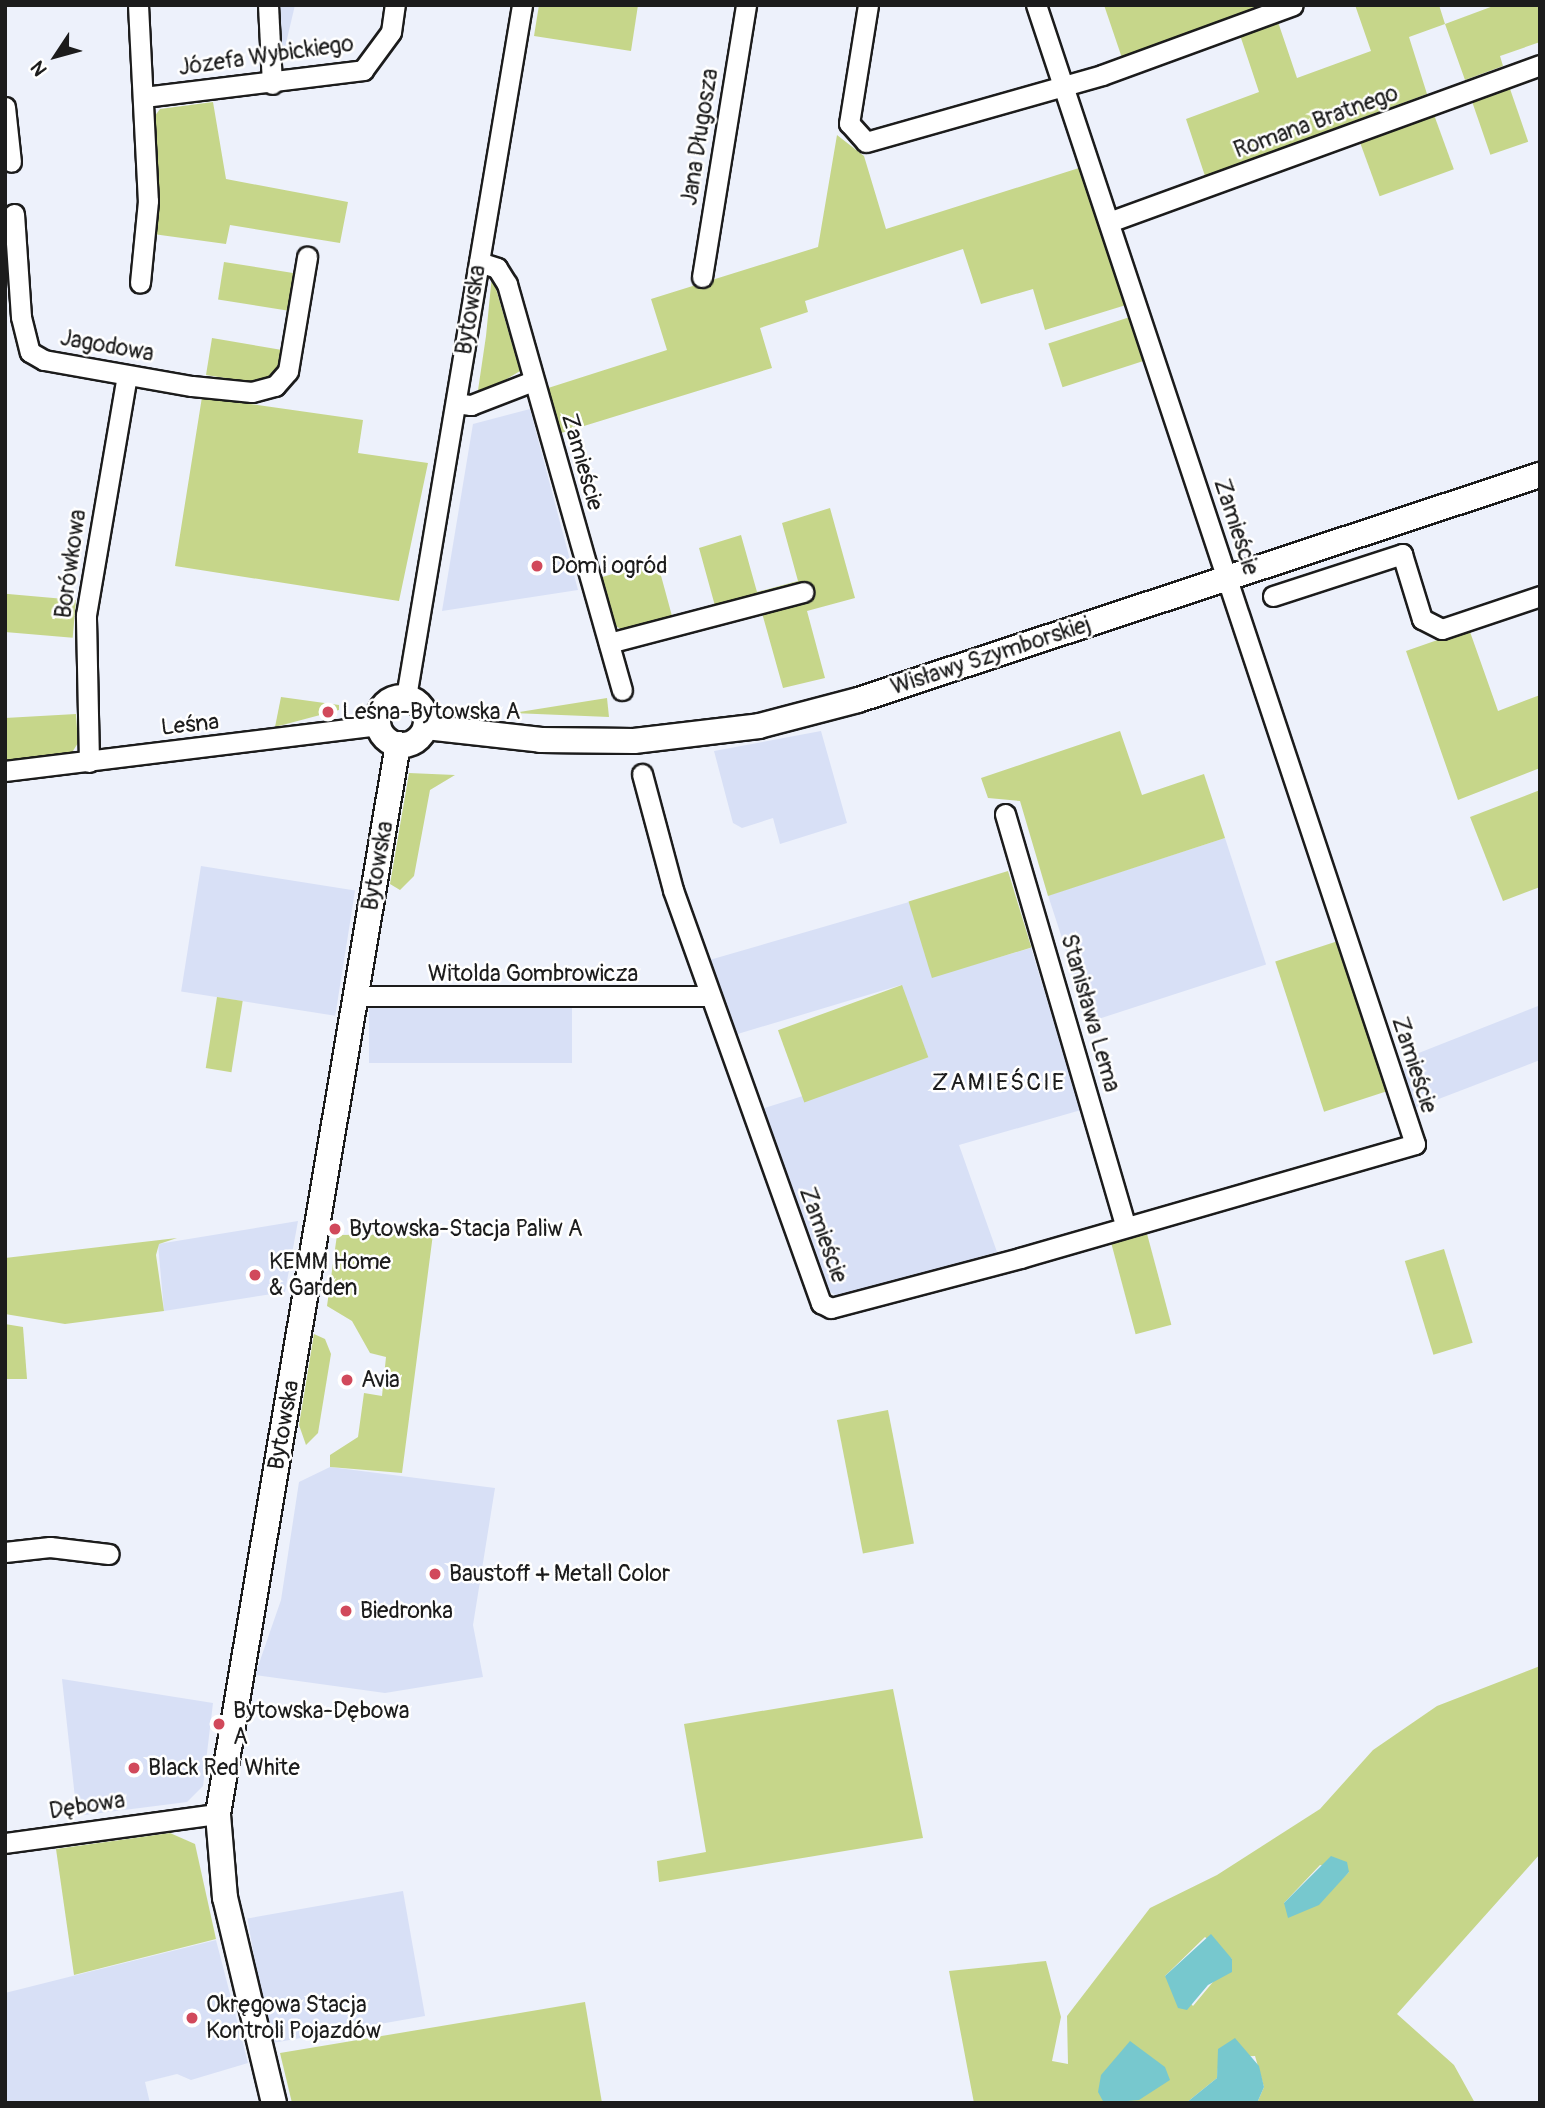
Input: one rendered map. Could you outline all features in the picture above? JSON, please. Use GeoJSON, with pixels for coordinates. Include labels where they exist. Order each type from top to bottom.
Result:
{"type":"FeatureCollection","features":[{"type":"Feature","properties":{"kind":"main road","name":"Wisławy Szymborskiej"},"geometry":{"type":"LineString","coordinates":[[426,727],[541,740],[634,741],[759,726],[858,700],[1540,475]]}},
{"type":"Feature","properties":{"kind":"main road"},"geometry":{"type":"LineString","coordinates":[[406,697],[422,707],[426,727],[415,741],[398,744],[379,725],[385,704],[406,697]]}},
{"type":"Feature","properties":{"kind":"main road","name":"Bytowska"},"geometry":{"type":"LineString","coordinates":[[274,2103],[225,1898],[219,1814],[398,744]]}},
{"type":"Feature","properties":{"kind":"street"},"geometry":{"type":"LineString","coordinates":[[138,5],[148,201],[140,283]]}},
{"type":"Feature","properties":{"kind":"street"},"geometry":{"type":"LineString","coordinates":[[268,5],[272,84]]}},
{"type":"Feature","properties":{"kind":"street","name":"Józefa Wybickiego"},"geometry":{"type":"LineString","coordinates":[[144,97],[272,84],[363,70],[391,32],[396,5]]}},
{"type":"Feature","properties":{"kind":"street","name":"Bytowska"},"geometry":{"type":"LineString","coordinates":[[406,697],[522,5]]}},
{"type":"Feature","properties":{"kind":"street","name":"Jana Długosza"},"geometry":{"type":"LineString","coordinates":[[702,277],[746,5]]}},
{"type":"Feature","properties":{"kind":"street"},"geometry":{"type":"LineString","coordinates":[[867,5],[849,123],[866,142],[1063,85],[1293,5]]}},
{"type":"Feature","properties":{"kind":"street","name":"Zamieście"},"geometry":{"type":"LineString","coordinates":[[642,774],[710,996],[821,1303],[860,1301],[1415,1144],[1036,5]]}},
{"type":"Feature","properties":{"kind":"street","name":"Romana Bratnego"},"geometry":{"type":"LineString","coordinates":[[1109,222],[1540,65]]}},
{"type":"Feature","properties":{"kind":"street"},"geometry":{"type":"LineString","coordinates":[[5,107],[11,162]]}},
{"type":"Feature","properties":{"kind":"street","name":"Jagodowa"},"geometry":{"type":"LineString","coordinates":[[14,214],[13,318],[30,352],[44,360],[127,375],[251,392],[275,386],[288,371],[307,257]]}},
{"type":"Feature","properties":{"kind":"street","name":"Zamieście"},"geometry":{"type":"LineString","coordinates":[[479,262],[504,278],[622,690]]}},
{"type":"Feature","properties":{"kind":"street","name":"Borówkowa"},"geometry":{"type":"LineString","coordinates":[[89,762],[86,615],[127,375]]}},
{"type":"Feature","properties":{"kind":"street"},"geometry":{"type":"LineString","coordinates":[[456,403],[471,405],[533,381]]}},
{"type":"Feature","properties":{"kind":"street"},"geometry":{"type":"LineString","coordinates":[[1394,524],[1422,618],[1442,629],[1540,596]]}},
{"type":"Feature","properties":{"kind":"street"},"geometry":{"type":"LineString","coordinates":[[1273,597],[1402,554]]}},
{"type":"Feature","properties":{"kind":"street"},"geometry":{"type":"LineString","coordinates":[[609,643],[803,592]]}},
{"type":"Feature","properties":{"kind":"street","name":"Leśna"},"geometry":{"type":"LineString","coordinates":[[5,771],[379,725]]}},
{"type":"Feature","properties":{"kind":"street","name":"Stanisława Lema"},"geometry":{"type":"LineString","coordinates":[[1005,814],[1126,1227]]}},
{"type":"Feature","properties":{"kind":"street","name":"Witolda Gombrowicza"},"geometry":{"type":"LineString","coordinates":[[356,996],[710,996]]}},
{"type":"Feature","properties":{"kind":"street"},"geometry":{"type":"LineString","coordinates":[[5,1552],[50,1547],[109,1554]]}},
{"type":"Feature","properties":{"kind":"street","name":"Dębowa"},"geometry":{"type":"LineString","coordinates":[[5,1843],[219,1814]]}},
{"type":"Feature","properties":{"kind":"shaded area"},"geometry":{"type":"Polygon","coordinates":[[[275,5],[295,5],[278,77],[275,5]]]}},
{"type":"Feature","properties":{"kind":"shaded area"},"geometry":{"type":"Polygon","coordinates":[[[530,409],[578,590],[442,611],[473,424],[530,409]]]}},
{"type":"Feature","properties":{"kind":"shaded area"},"geometry":{"type":"Polygon","coordinates":[[[821,731],[847,823],[780,844],[773,818],[742,828],[733,823],[714,751],[821,731]]]}},
{"type":"Feature","properties":{"kind":"shaded area"},"geometry":{"type":"Polygon","coordinates":[[[1225,838],[1266,964],[1089,1022],[1048,895],[1225,838]]]}},
{"type":"Feature","properties":{"kind":"shaded area"},"geometry":{"type":"Polygon","coordinates":[[[201,866],[355,890],[335,1016],[181,991],[201,866]]]}},
{"type":"Feature","properties":{"kind":"shaded area"},"geometry":{"type":"Polygon","coordinates":[[[909,902],[934,976],[1031,948],[1081,1110],[959,1145],[997,1252],[839,1297],[825,1289],[758,1110],[928,1057],[901,985],[731,1036],[706,961],[909,902]]]}},
{"type":"Feature","properties":{"kind":"shaded area"},"geometry":{"type":"Polygon","coordinates":[[[1538,1006],[1540,1060],[1410,1110],[1402,1085],[1406,1058],[1538,1006]]]}},
{"type":"Feature","properties":{"kind":"shaded area"},"geometry":{"type":"Polygon","coordinates":[[[369,1008],[572,1008],[572,1063],[369,1063],[369,1008]]]}},
{"type":"Feature","properties":{"kind":"shaded area"},"geometry":{"type":"Polygon","coordinates":[[[298,1221],[285,1292],[164,1311],[158,1244],[298,1221]]]}},
{"type":"Feature","properties":{"kind":"shaded area"},"geometry":{"type":"Polygon","coordinates":[[[330,1467],[495,1488],[473,1625],[483,1677],[385,1693],[255,1675],[281,1600],[299,1482],[330,1467]]]}},
{"type":"Feature","properties":{"kind":"shaded area"},"geometry":{"type":"Polygon","coordinates":[[[62,1679],[213,1703],[203,1786],[187,1802],[77,1816],[62,1679]]]}},
{"type":"Feature","properties":{"kind":"shaded area"},"geometry":{"type":"Polygon","coordinates":[[[403,1891],[425,2016],[269,2044],[247,1918],[403,1891]]]}},
{"type":"Feature","properties":{"kind":"shaded area"},"geometry":{"type":"Polygon","coordinates":[[[216,1940],[248,2063],[191,2080],[177,2074],[145,2082],[150,2103],[5,2103],[5,1993],[216,1940]]]}},
{"type":"Feature","properties":{"kind":"green space"},"geometry":{"type":"Polygon","coordinates":[[[539,5],[638,5],[631,51],[534,36],[539,5]]]}},
{"type":"Feature","properties":{"kind":"green space"},"geometry":{"type":"Polygon","coordinates":[[[1104,5],[1264,5],[1122,58],[1104,5]]]}},
{"type":"Feature","properties":{"kind":"green space"},"geometry":{"type":"Polygon","coordinates":[[[1355,5],[1439,5],[1445,24],[1409,37],[1427,94],[1205,176],[1186,119],[1259,92],[1240,35],[1278,22],[1297,78],[1371,51],[1355,5]]]}},
{"type":"Feature","properties":{"kind":"green space"},"geometry":{"type":"Polygon","coordinates":[[[1496,5],[1540,5],[1540,42],[1500,56],[1503,66],[1465,80],[1445,24],[1496,5]]]}},
{"type":"Feature","properties":{"kind":"green space"},"geometry":{"type":"Polygon","coordinates":[[[1509,86],[1528,142],[1490,155],[1471,99],[1509,86]]]}},
{"type":"Feature","properties":{"kind":"green space"},"geometry":{"type":"Polygon","coordinates":[[[213,102],[226,179],[348,202],[340,243],[230,225],[226,244],[153,234],[159,190],[154,117],[160,109],[213,102]]]}},
{"type":"Feature","properties":{"kind":"green space"},"geometry":{"type":"Polygon","coordinates":[[[1433,112],[1454,169],[1380,196],[1359,139],[1433,112]]]}},
{"type":"Feature","properties":{"kind":"green space"},"geometry":{"type":"Polygon","coordinates":[[[837,135],[864,156],[886,229],[1079,168],[1126,305],[1045,330],[1033,289],[981,304],[963,249],[805,301],[808,312],[760,328],[772,368],[558,434],[545,389],[667,350],[651,299],[818,247],[837,135]]]}},
{"type":"Feature","properties":{"kind":"green space"},"geometry":{"type":"Polygon","coordinates":[[[224,262],[296,273],[290,311],[218,300],[224,262]]]}},
{"type":"Feature","properties":{"kind":"green space"},"geometry":{"type":"Polygon","coordinates":[[[492,275],[520,371],[477,397],[486,336],[492,275]]]}},
{"type":"Feature","properties":{"kind":"green space"},"geometry":{"type":"Polygon","coordinates":[[[1133,316],[1147,360],[1063,387],[1048,344],[1133,316]]]}},
{"type":"Feature","properties":{"kind":"green space"},"geometry":{"type":"Polygon","coordinates":[[[212,338],[282,350],[278,377],[268,385],[206,375],[212,338]]]}},
{"type":"Feature","properties":{"kind":"green space"},"geometry":{"type":"Polygon","coordinates":[[[202,397],[363,420],[358,453],[428,463],[399,601],[175,566],[202,397]]]}},
{"type":"Feature","properties":{"kind":"green space"},"geometry":{"type":"Polygon","coordinates":[[[830,508],[855,598],[807,611],[825,678],[783,688],[762,613],[720,624],[699,548],[741,535],[757,592],[798,581],[782,523],[830,508]]]}},
{"type":"Feature","properties":{"kind":"green space"},"geometry":{"type":"Polygon","coordinates":[[[657,561],[672,616],[622,630],[611,623],[599,578],[657,561]]]}},
{"type":"Feature","properties":{"kind":"green space"},"geometry":{"type":"Polygon","coordinates":[[[5,594],[76,600],[73,638],[5,632],[5,594]]]}},
{"type":"Feature","properties":{"kind":"green space"},"geometry":{"type":"Polygon","coordinates":[[[1469,629],[1498,711],[1540,695],[1540,768],[1458,800],[1406,651],[1469,629]]]}},
{"type":"Feature","properties":{"kind":"green space"},"geometry":{"type":"Polygon","coordinates":[[[281,697],[339,705],[339,710],[275,727],[281,697]]]}},
{"type":"Feature","properties":{"kind":"green space"},"geometry":{"type":"Polygon","coordinates":[[[607,698],[609,717],[513,713],[607,698]]]}},
{"type":"Feature","properties":{"kind":"green space"},"geometry":{"type":"Polygon","coordinates":[[[76,714],[78,743],[71,754],[5,762],[5,718],[76,714]]]}},
{"type":"Feature","properties":{"kind":"green space"},"geometry":{"type":"Polygon","coordinates":[[[1120,731],[1142,795],[1204,774],[1225,838],[1048,896],[1020,801],[988,798],[981,778],[1120,731]]]}},
{"type":"Feature","properties":{"kind":"green space"},"geometry":{"type":"Polygon","coordinates":[[[409,773],[455,775],[430,790],[414,876],[400,890],[390,884],[409,773]]]}},
{"type":"Feature","properties":{"kind":"green space"},"geometry":{"type":"Polygon","coordinates":[[[1540,790],[1540,887],[1503,901],[1470,817],[1540,790]]]}},
{"type":"Feature","properties":{"kind":"green space"},"geometry":{"type":"Polygon","coordinates":[[[1008,871],[1031,948],[932,978],[909,901],[1008,871]]]}},
{"type":"Feature","properties":{"kind":"green space"},"geometry":{"type":"Polygon","coordinates":[[[1338,941],[1387,1091],[1324,1112],[1275,961],[1338,941]]]}},
{"type":"Feature","properties":{"kind":"green space"},"geometry":{"type":"Polygon","coordinates":[[[902,985],[928,1057],[804,1103],[778,1030],[902,985]]]}},
{"type":"Feature","properties":{"kind":"green space"},"geometry":{"type":"Polygon","coordinates":[[[217,997],[243,1001],[231,1072],[206,1068],[217,997]]]}},
{"type":"Feature","properties":{"kind":"green space"},"geometry":{"type":"Polygon","coordinates":[[[1146,1230],[1171,1325],[1136,1334],[1110,1240],[1146,1230]]]}},
{"type":"Feature","properties":{"kind":"green space"},"geometry":{"type":"Polygon","coordinates":[[[433,1234],[402,1473],[330,1467],[330,1455],[358,1437],[364,1393],[382,1396],[386,1357],[370,1353],[352,1321],[327,1306],[337,1235],[433,1234]]]}},
{"type":"Feature","properties":{"kind":"green space"},"geometry":{"type":"Polygon","coordinates":[[[177,1238],[159,1244],[156,1255],[164,1311],[65,1324],[5,1314],[5,1258],[177,1238]]]}},
{"type":"Feature","properties":{"kind":"green space"},"geometry":{"type":"Polygon","coordinates":[[[1444,1249],[1473,1343],[1433,1355],[1405,1261],[1444,1249]]]}},
{"type":"Feature","properties":{"kind":"green space"},"geometry":{"type":"Polygon","coordinates":[[[5,1324],[23,1327],[27,1379],[5,1379],[5,1324]]]}},
{"type":"Feature","properties":{"kind":"green space"},"geometry":{"type":"Polygon","coordinates":[[[314,1334],[325,1339],[331,1354],[318,1433],[306,1445],[299,1425],[314,1334]]]}},
{"type":"Feature","properties":{"kind":"green space"},"geometry":{"type":"Polygon","coordinates":[[[888,1410],[914,1544],[863,1553],[837,1420],[888,1410]]]}},
{"type":"Feature","properties":{"kind":"green space"},"geometry":{"type":"Polygon","coordinates":[[[1540,1666],[1540,1854],[1397,2014],[1454,2065],[1475,2103],[1257,2103],[1264,2087],[1255,2056],[1219,2057],[1217,2078],[1186,2103],[974,2103],[949,1971],[1046,1961],[1061,2017],[1052,2061],[1068,2064],[1067,2016],[1150,1908],[1217,1875],[1320,1809],[1373,1750],[1437,1706],[1540,1666]],[[1320,1865],[1284,1903],[1313,1906],[1349,1872],[1320,1865]],[[1205,1937],[1165,1976],[1193,2006],[1232,1959],[1205,1937]]]}},
{"type":"Feature","properties":{"kind":"green space"},"geometry":{"type":"Polygon","coordinates":[[[893,1689],[923,1838],[659,1882],[657,1861],[706,1852],[684,1724],[893,1689]]]}},
{"type":"Feature","properties":{"kind":"green space"},"geometry":{"type":"Polygon","coordinates":[[[170,1833],[195,1844],[216,1939],[74,1975],[56,1849],[170,1833]]]}},
{"type":"Feature","properties":{"kind":"green space"},"geometry":{"type":"Polygon","coordinates":[[[585,2002],[602,2103],[292,2103],[280,2053],[585,2002]]]}},
{"type":"Feature","properties":{"kind":"water"},"geometry":{"type":"Polygon","coordinates":[[[1331,1856],[1347,1862],[1349,1872],[1319,1905],[1288,1918],[1284,1903],[1331,1856]]]}},
{"type":"Feature","properties":{"kind":"water"},"geometry":{"type":"Polygon","coordinates":[[[1211,1934],[1232,1959],[1232,1972],[1208,1985],[1187,2010],[1178,2008],[1165,1976],[1211,1934]]]}},
{"type":"Feature","properties":{"kind":"water"},"geometry":{"type":"Polygon","coordinates":[[[1235,2038],[1259,2066],[1264,2087],[1257,2103],[1186,2103],[1217,2078],[1218,2049],[1235,2038]]]}},
{"type":"Feature","properties":{"kind":"water"},"geometry":{"type":"Polygon","coordinates":[[[1130,2041],[1165,2067],[1170,2080],[1139,2100],[1104,2103],[1098,2092],[1101,2075],[1130,2041]]]}},
{"type":"Feature","properties":{"kind":"place","name":"Dom i ogród"},"geometry":{"type":"Point","coordinates":[537,566]}},
{"type":"Feature","properties":{"kind":"place","name":"Leśna-Bytowska A"},"geometry":{"type":"Point","coordinates":[328,712]}},
{"type":"Feature","properties":{"kind":"place","name":"Bytowska-Stacja Paliw A"},"geometry":{"type":"Point","coordinates":[335,1229]}},
{"type":"Feature","properties":{"kind":"place","name":"KEMM Home & Garden"},"geometry":{"type":"Point","coordinates":[255,1275]}},
{"type":"Feature","properties":{"kind":"place","name":"Avia"},"geometry":{"type":"Point","coordinates":[347,1380]}},
{"type":"Feature","properties":{"kind":"place","name":"Baustoff + Metall Color"},"geometry":{"type":"Point","coordinates":[435,1574]}},
{"type":"Feature","properties":{"kind":"place","name":"Biedronka"},"geometry":{"type":"Point","coordinates":[346,1611]}},
{"type":"Feature","properties":{"kind":"place","name":"Bytowska-Dębowa A"},"geometry":{"type":"Point","coordinates":[219,1724]}},
{"type":"Feature","properties":{"kind":"place","name":"Black Red White"},"geometry":{"type":"Point","coordinates":[134,1768]}},
{"type":"Feature","properties":{"kind":"place","name":"Okręgowa Stacja Kontroli Pojazdów"},"geometry":{"type":"Point","coordinates":[192,2018]}},
{"type":"Feature","properties":{"kind":"district","name":"ZAMIEŚCIE"},"geometry":{"type":"Point","coordinates":[999,1083]}}]}
